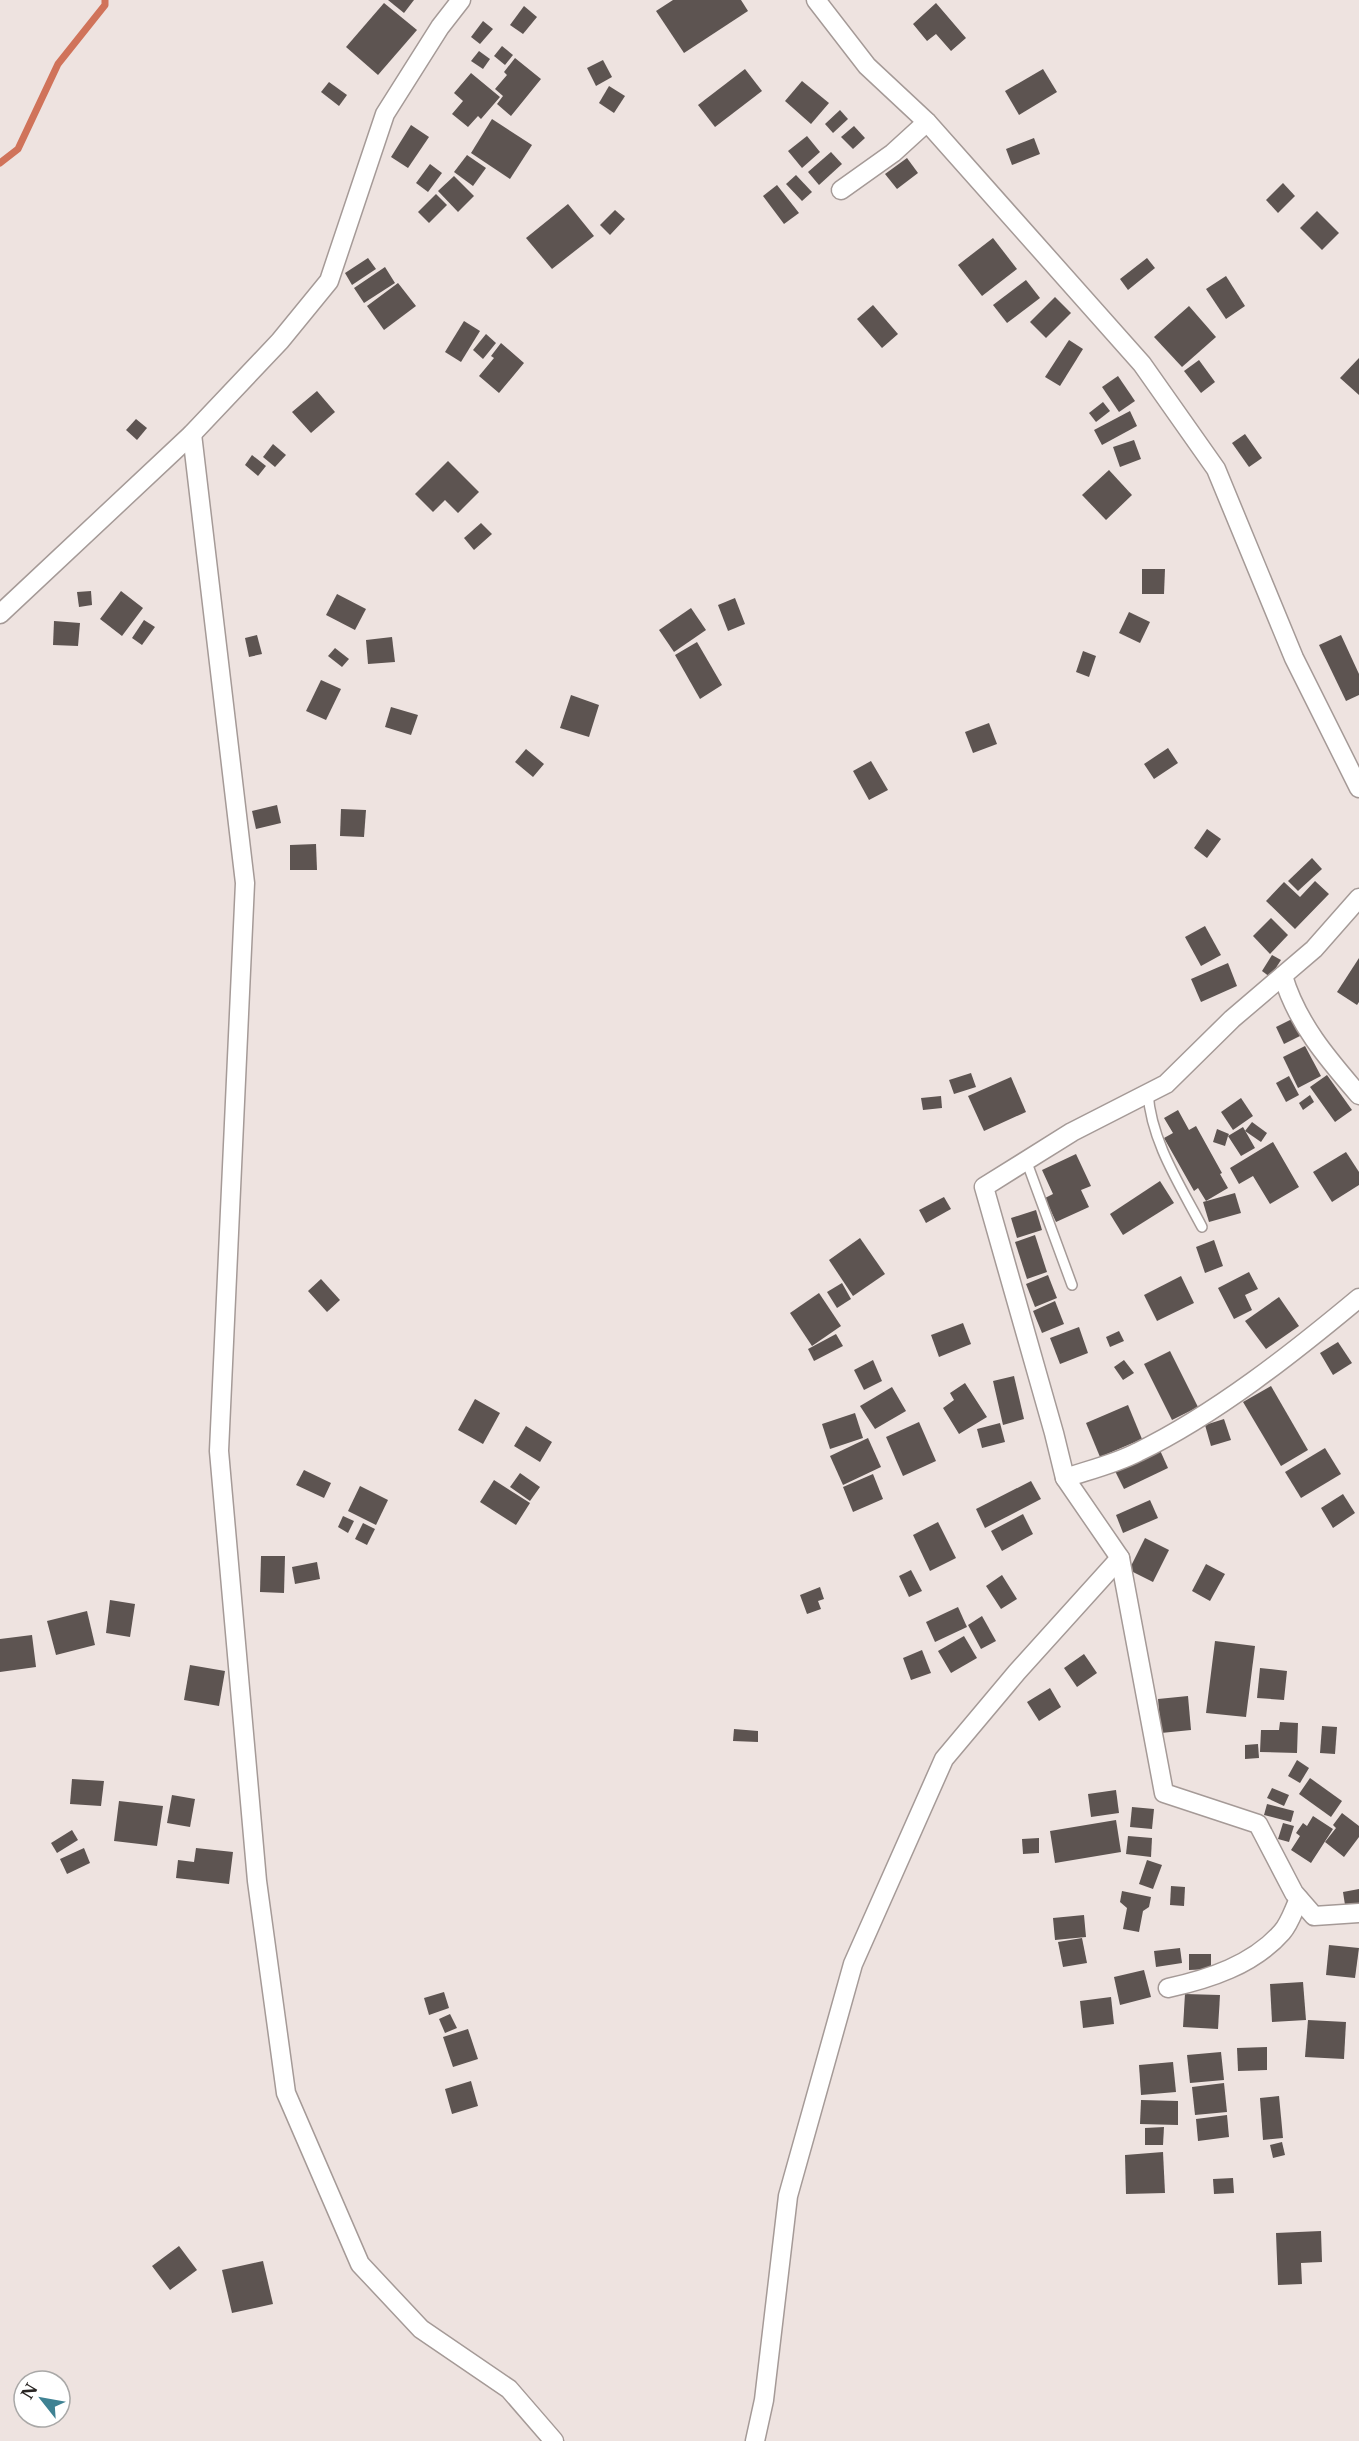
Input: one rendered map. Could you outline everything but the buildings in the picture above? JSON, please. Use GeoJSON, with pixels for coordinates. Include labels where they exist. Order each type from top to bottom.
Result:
{"type":"FeatureCollection","features":[{"type":"Feature","properties":{"kind":"street"},"geometry":{"type":"LineString","coordinates":[[0,614],[192,434],[280,341],[328,281],[385,114],[440,27],[461,0]]}},
{"type":"Feature","properties":{"kind":"street"},"geometry":{"type":"LineString","coordinates":[[816,0],[867,66],[927,122],[1142,364],[1216,469],[1294,658],[1359,788]]}},
{"type":"Feature","properties":{"kind":"street"},"geometry":{"type":"LineString","coordinates":[[840,190],[893,153],[927,122]]}},
{"type":"Feature","properties":{"kind":"street"},"geometry":{"type":"LineString","coordinates":[[192,434],[245,883],[219,1451],[257,1881],[286,2093],[360,2264],[421,2329],[509,2389],[554,2441]]}},
{"type":"Feature","properties":{"kind":"street"},"geometry":{"type":"LineString","coordinates":[[1359,898],[1314,949],[1232,1019],[1166,1084],[1072,1132],[984,1187],[1065,1478],[1120,1558],[1164,1793],[1258,1824],[1299,1899],[1314,1916],[1359,1913]]}},
{"type":"Feature","properties":{"kind":"street"},"geometry":{"type":"LineString","coordinates":[[1283,976],[1291,1002],[1313,1040],[1359,1095]]}},
{"type":"Feature","properties":{"kind":"street"},"geometry":{"type":"LineString","coordinates":[[1065,1478],[1137,1453],[1196,1420],[1281,1359],[1359,1298]]}},
{"type":"Feature","properties":{"kind":"street"},"geometry":{"type":"LineString","coordinates":[[755,2441],[764,2400],[788,2196],[853,1964],[944,1760],[1017,1672],[1120,1558]]}},
{"type":"Feature","properties":{"kind":"street"},"geometry":{"type":"LineString","coordinates":[[1168,1988],[1197,1982],[1253,1958],[1283,1931],[1299,1899]]}},
{"type":"Feature","properties":{"kind":"lane"},"geometry":{"type":"LineString","coordinates":[[1148,1093],[1149,1115],[1163,1152],[1202,1227]]}},
{"type":"Feature","properties":{"kind":"lane"},"geometry":{"type":"LineString","coordinates":[[1026,1160],[1072,1285]]}},
{"type":"Feature","properties":{"kind":"waterway"},"geometry":{"type":"LineString","coordinates":[[0,163],[18,149],[58,64],[105,5],[105,0]]}}]}
